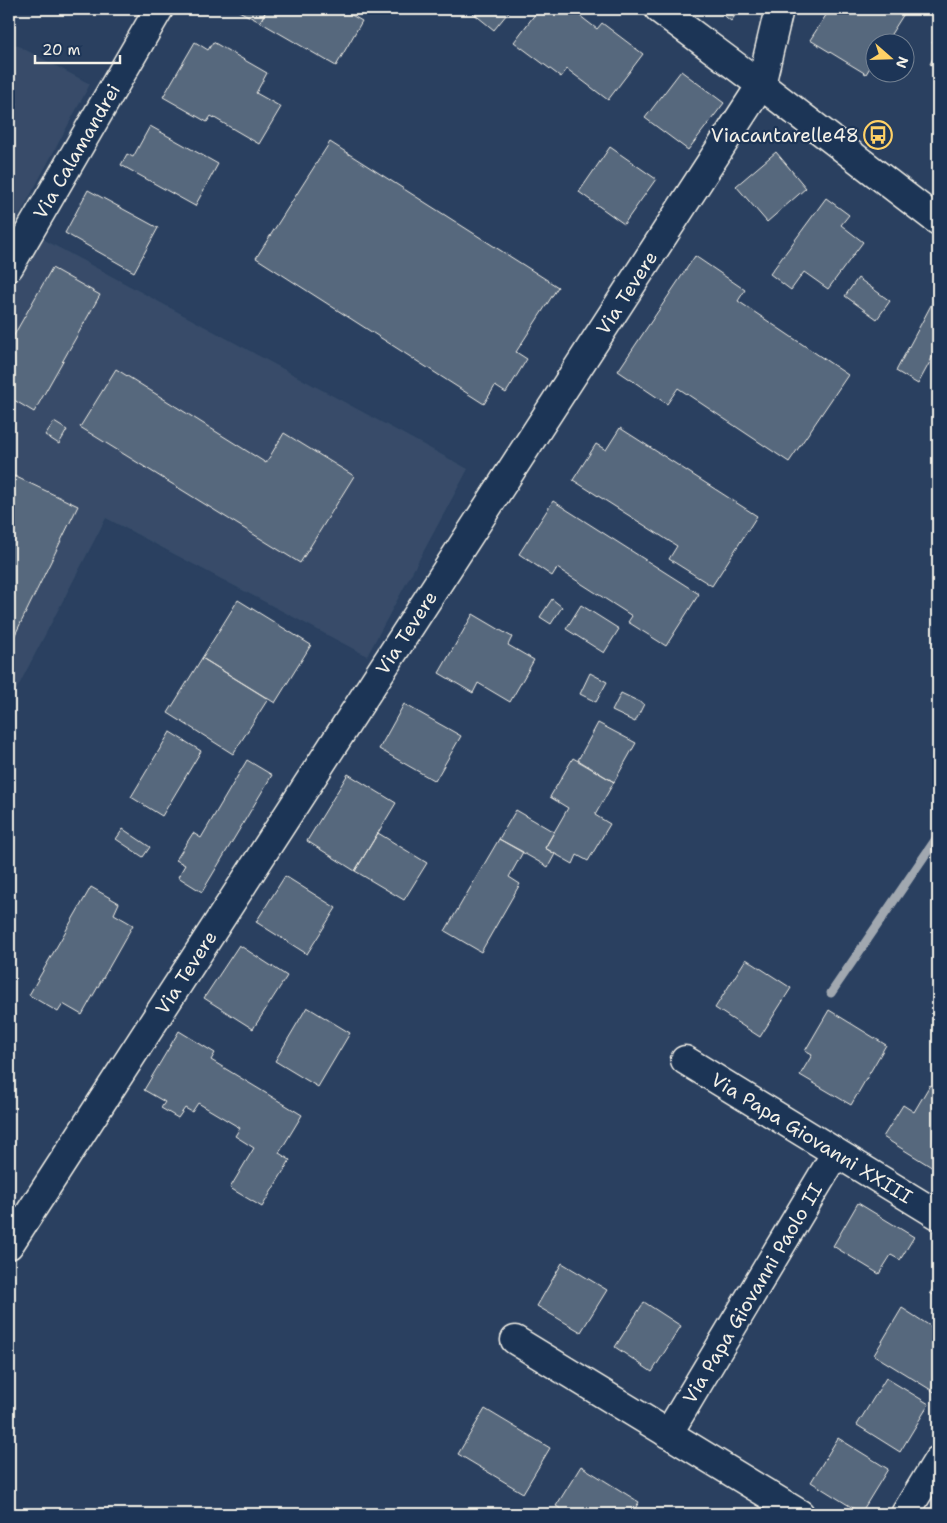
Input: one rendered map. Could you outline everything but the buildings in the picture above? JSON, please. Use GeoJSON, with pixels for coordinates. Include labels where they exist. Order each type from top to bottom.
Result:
{"type":"FeatureCollection","features":[{"type":"Feature","properties":{"kind":"street","name":"Via Calamandrei"},"geometry":{"type":"LineString","coordinates":[[9,267],[159,9]]}},
{"type":"Feature","properties":{"kind":"street"},"geometry":{"type":"LineString","coordinates":[[659,9],[938,221]]}},
{"type":"Feature","properties":{"kind":"street","name":"Via Tevere"},"geometry":{"type":"LineString","coordinates":[[9,1245],[761,85],[779,9]]}},
{"type":"Feature","properties":{"kind":"street","name":"Via Papa Giovanni XXIII"},"geometry":{"type":"LineString","coordinates":[[685,1060],[938,1215]]}},
{"type":"Feature","properties":{"kind":"street","name":"Via Papa Giovanni Paolo II"},"geometry":{"type":"LineString","coordinates":[[668,1434],[836,1153]]}},
{"type":"Feature","properties":{"kind":"street"},"geometry":{"type":"LineString","coordinates":[[515,1340],[800,1514]]}},
{"type":"Feature","properties":{"kind":"street"},"geometry":{"type":"LineString","coordinates":[[905,1514],[938,1460]]}},
{"type":"Feature","properties":{"kind":"shaded area"},"geometry":{"type":"Polygon","coordinates":[[[9,41],[90,84],[15,224],[468,469],[367,656],[106,518],[9,704],[9,41]]]}},
{"type":"Feature","properties":{"kind":"waterway"},"geometry":{"type":"LineString","coordinates":[[831,993],[938,836]]}},
{"type":"Feature","properties":{"kind":"place","name":"Viacantarelle48"},"geometry":{"type":"Point","coordinates":[878,135]}}]}
